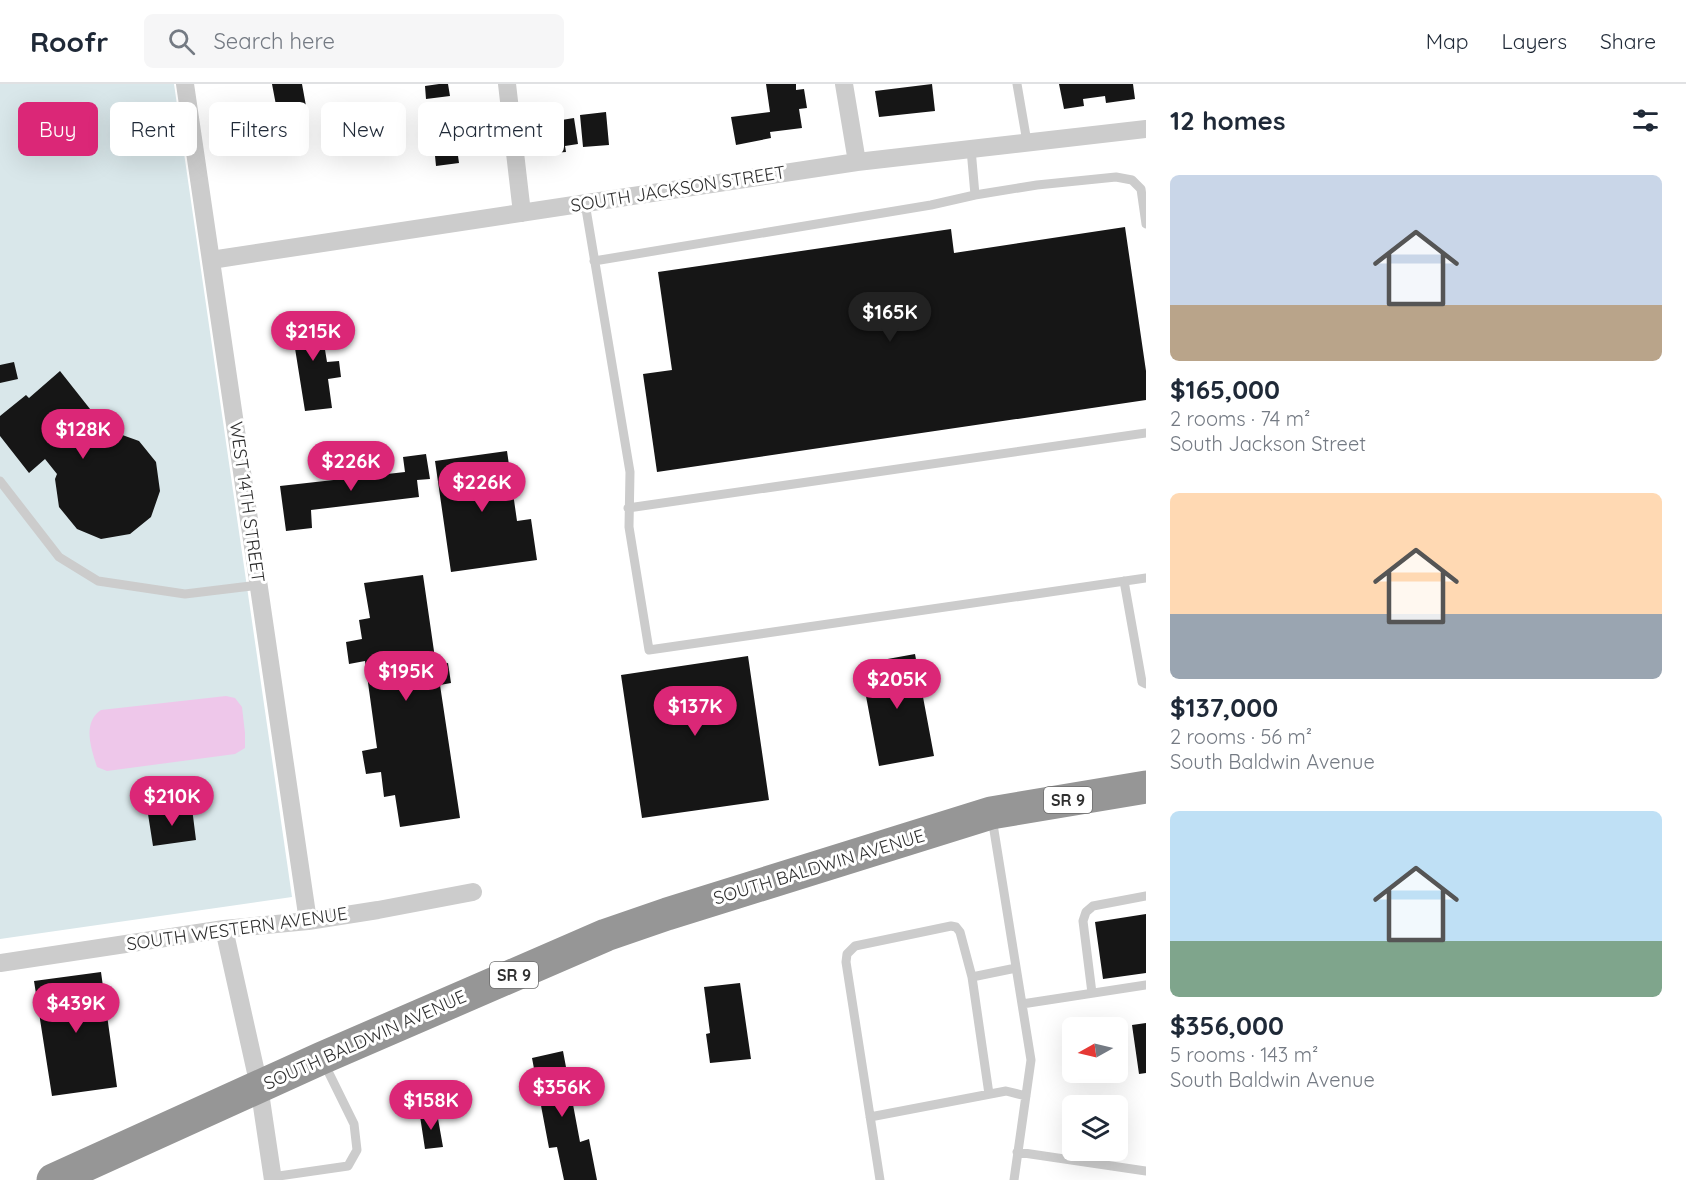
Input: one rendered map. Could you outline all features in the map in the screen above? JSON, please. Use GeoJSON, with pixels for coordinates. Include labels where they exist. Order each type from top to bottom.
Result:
{"type":"FeatureCollection","features":[{"type":"Feature","properties":{"kind":"highway","name":"SR 9"},"geometry":{"type":"LineString","coordinates":[[991,813],[1146,787]]}},
{"type":"Feature","properties":{"kind":"highway","name":"SOUTH BALDWIN AVENUE"},"geometry":{"type":"LineString","coordinates":[[54,1180],[322,1058],[606,935],[991,813]]}},
{"type":"Feature","properties":{"kind":"street","name":"WEST 14TH STREET"},"geometry":{"type":"LineString","coordinates":[[186,84],[308,921]]}},
{"type":"Feature","properties":{"kind":"street"},"geometry":{"type":"LineString","coordinates":[[507,84],[522,213]]}},
{"type":"Feature","properties":{"kind":"street"},"geometry":{"type":"LineString","coordinates":[[844,84],[857,162]]}},
{"type":"Feature","properties":{"kind":"street","name":"SOUTH JACKSON STREET"},"geometry":{"type":"LineString","coordinates":[[211,260],[857,162],[1146,129]]}},
{"type":"Feature","properties":{"kind":"street","name":"SOUTH WESTERN AVENUE"},"geometry":{"type":"LineString","coordinates":[[0,963],[224,929],[308,921],[473,892]]}},
{"type":"Feature","properties":{"kind":"street"},"geometry":{"type":"LineString","coordinates":[[224,929],[259,1086],[272,1179]]}},
{"type":"Feature","properties":{"kind":"lane"},"geometry":{"type":"LineString","coordinates":[[1017,84],[1027,142]]}},
{"type":"Feature","properties":{"kind":"lane"},"geometry":{"type":"LineString","coordinates":[[971,149],[975,195]]}},
{"type":"Feature","properties":{"kind":"lane"},"geometry":{"type":"LineString","coordinates":[[594,261],[1037,185],[1116,177],[1132,180],[1141,189],[1146,224]]}},
{"type":"Feature","properties":{"kind":"lane"},"geometry":{"type":"LineString","coordinates":[[585,203],[630,472],[629,527],[649,651],[1146,579]]}},
{"type":"Feature","properties":{"kind":"lane"},"geometry":{"type":"LineString","coordinates":[[628,508],[1146,434]]}},
{"type":"Feature","properties":{"kind":"lane"},"geometry":{"type":"LineString","coordinates":[[0,482],[59,557],[98,581],[185,594],[259,585]]}},
{"type":"Feature","properties":{"kind":"lane"},"geometry":{"type":"LineString","coordinates":[[1124,581],[1142,682],[1146,684]]}},
{"type":"Feature","properties":{"kind":"lane"},"geometry":{"type":"LineString","coordinates":[[991,813],[1031,1060],[1014,1180]]}},
{"type":"Feature","properties":{"kind":"lane"},"geometry":{"type":"LineString","coordinates":[[1092,993],[1083,921],[1086,912],[1093,906],[1146,896]]}},
{"type":"Feature","properties":{"kind":"lane"},"geometry":{"type":"LineString","coordinates":[[880,1180],[846,962],[850,949],[855,946],[951,926],[956,927],[960,932],[972,977],[989,1094]]}},
{"type":"Feature","properties":{"kind":"lane"},"geometry":{"type":"LineString","coordinates":[[972,977],[1016,968]]}},
{"type":"Feature","properties":{"kind":"lane"},"geometry":{"type":"LineString","coordinates":[[1022,1004],[1146,985]]}},
{"type":"Feature","properties":{"kind":"lane"},"geometry":{"type":"LineString","coordinates":[[272,1179],[348,1166],[357,1150],[354,1124],[322,1058]]}},
{"type":"Feature","properties":{"kind":"lane"},"geometry":{"type":"LineString","coordinates":[[870,1117],[1006,1091],[1026,1096]]}},
{"type":"Feature","properties":{"kind":"lane"},"geometry":{"type":"LineString","coordinates":[[1017,1152],[1146,1171]]}},
{"type":"Feature","properties":{"kind":"shaded area"},"geometry":{"type":"Polygon","coordinates":[[[0,84],[174,84],[177,102],[110,102],[110,156],[184,156],[292,897],[0,939],[0,84]]]}},
{"type":"Feature","properties":{"kind":"shaded area"},"geometry":{"type":"Polygon","coordinates":[[[226,696],[235,698],[242,707],[245,748],[235,754],[107,771],[97,767],[90,729],[95,715],[101,710],[226,696]]]}},
{"type":"Feature","properties":{"kind":"building"},"geometry":{"type":"Polygon","coordinates":[[[272,84],[302,84],[305,102],[275,102],[272,84]]]}},
{"type":"Feature","properties":{"kind":"building"},"geometry":{"type":"Polygon","coordinates":[[[448,84],[450,96],[426,99],[425,86],[448,84]]]}},
{"type":"Feature","properties":{"kind":"building"},"geometry":{"type":"Polygon","coordinates":[[[766,84],[796,84],[796,90],[804,89],[807,108],[799,109],[802,128],[770,132],[771,138],[736,145],[731,117],[770,112],[766,84]]]}},
{"type":"Feature","properties":{"kind":"building"},"geometry":{"type":"Polygon","coordinates":[[[932,84],[935,111],[879,117],[875,91],[932,84]]]}},
{"type":"Feature","properties":{"kind":"building"},"geometry":{"type":"Polygon","coordinates":[[[1059,84],[1133,84],[1135,99],[1106,103],[1105,96],[1083,99],[1084,106],[1064,109],[1059,84]]]}},
{"type":"Feature","properties":{"kind":"building"},"geometry":{"type":"Polygon","coordinates":[[[606,112],[609,145],[583,147],[580,115],[606,112]]]}},
{"type":"Feature","properties":{"kind":"building"},"geometry":{"type":"Polygon","coordinates":[[[574,118],[578,144],[565,146],[566,152],[564,152],[564,120],[574,118]]]}},
{"type":"Feature","properties":{"kind":"building"},"geometry":{"type":"Polygon","coordinates":[[[435,156],[458,156],[459,163],[436,166],[435,156]]]}},
{"type":"Feature","properties":{"kind":"building"},"geometry":{"type":"Polygon","coordinates":[[[1125,227],[1146,371],[1146,400],[657,472],[643,374],[672,370],[658,272],[951,229],[954,253],[1125,227]]]}},
{"type":"Feature","properties":{"kind":"building"},"geometry":{"type":"Polygon","coordinates":[[[319,313],[327,362],[339,361],[341,377],[328,379],[332,408],[305,411],[290,317],[319,313]]]}},
{"type":"Feature","properties":{"kind":"building"},"geometry":{"type":"Polygon","coordinates":[[[14,362],[18,379],[0,383],[0,365],[14,362]]]}},
{"type":"Feature","properties":{"kind":"building"},"geometry":{"type":"Polygon","coordinates":[[[60,371],[109,433],[114,432],[139,441],[156,462],[160,491],[151,517],[130,534],[101,539],[77,529],[59,507],[55,479],[57,474],[45,459],[29,473],[0,436],[0,416],[26,395],[29,398],[60,371]]]}},
{"type":"Feature","properties":{"kind":"building"},"geometry":{"type":"Polygon","coordinates":[[[507,451],[517,521],[531,519],[537,560],[451,572],[435,461],[507,451]]]}},
{"type":"Feature","properties":{"kind":"building"},"geometry":{"type":"Polygon","coordinates":[[[426,454],[430,479],[417,480],[419,497],[311,510],[312,528],[286,531],[280,486],[405,472],[403,457],[426,454]]]}},
{"type":"Feature","properties":{"kind":"building"},"geometry":{"type":"Polygon","coordinates":[[[423,575],[436,665],[448,663],[451,683],[440,685],[460,818],[400,827],[395,795],[384,797],[381,772],[366,774],[362,751],[377,748],[365,661],[349,664],[346,642],[362,639],[359,620],[370,618],[364,583],[423,575]]]}},
{"type":"Feature","properties":{"kind":"building"},"geometry":{"type":"Polygon","coordinates":[[[915,654],[934,756],[879,766],[860,664],[915,654]]]}},
{"type":"Feature","properties":{"kind":"building"},"geometry":{"type":"Polygon","coordinates":[[[748,656],[769,800],[642,818],[621,675],[748,656]]]}},
{"type":"Feature","properties":{"kind":"building"},"geometry":{"type":"Polygon","coordinates":[[[192,808],[196,840],[153,846],[148,814],[192,808]]]}},
{"type":"Feature","properties":{"kind":"building"},"geometry":{"type":"Polygon","coordinates":[[[1146,914],[1146,973],[1103,979],[1095,922],[1146,914]]]}},
{"type":"Feature","properties":{"kind":"building"},"geometry":{"type":"Polygon","coordinates":[[[101,972],[117,1087],[52,1096],[34,981],[101,972]]]}},
{"type":"Feature","properties":{"kind":"building"},"geometry":{"type":"Polygon","coordinates":[[[740,983],[751,1059],[710,1063],[706,1034],[710,1033],[704,987],[740,983]]]}},
{"type":"Feature","properties":{"kind":"building"},"geometry":{"type":"Polygon","coordinates":[[[1146,1023],[1146,1073],[1139,1074],[1132,1025],[1146,1023]]]}},
{"type":"Feature","properties":{"kind":"building"},"geometry":{"type":"Polygon","coordinates":[[[563,1051],[580,1142],[589,1139],[597,1180],[564,1180],[557,1147],[549,1148],[532,1058],[563,1051]]]}},
{"type":"Feature","properties":{"kind":"building"},"geometry":{"type":"Polygon","coordinates":[[[437,1113],[443,1147],[425,1149],[420,1116],[437,1113]]]}}]}
